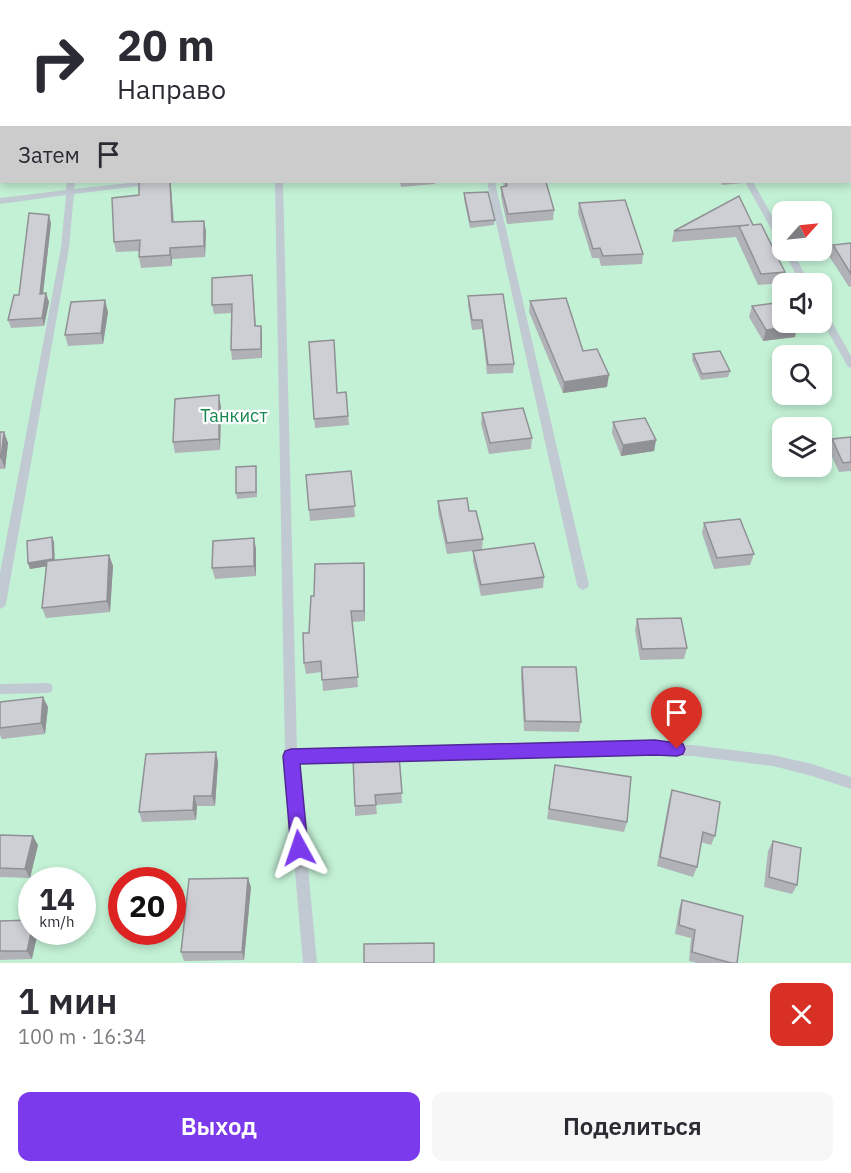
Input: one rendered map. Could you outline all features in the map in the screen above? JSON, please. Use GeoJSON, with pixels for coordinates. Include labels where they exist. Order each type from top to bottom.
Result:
{"type":"FeatureCollection","features":[{"type":"Feature","properties":{"kind":"lane"},"geometry":{"type":"LineString","coordinates":[[0,604],[64,248],[70,183]]}},
{"type":"Feature","properties":{"kind":"lane"},"geometry":{"type":"LineString","coordinates":[[0,201],[147,183]]}},
{"type":"Feature","properties":{"kind":"lane"},"geometry":{"type":"LineString","coordinates":[[279,183],[291,756],[310,963]]}},
{"type":"Feature","properties":{"kind":"lane"},"geometry":{"type":"LineString","coordinates":[[491,183],[583,585]]}},
{"type":"Feature","properties":{"kind":"lane"},"geometry":{"type":"LineString","coordinates":[[750,183],[772,223]]}},
{"type":"Feature","properties":{"kind":"lane"},"geometry":{"type":"LineString","coordinates":[[832,331],[851,365]]}},
{"type":"Feature","properties":{"kind":"lane"},"geometry":{"type":"LineString","coordinates":[[0,689],[47,688]]}},
{"type":"Feature","properties":{"kind":"lane"},"geometry":{"type":"LineString","coordinates":[[291,756],[655,747],[720,752],[777,761],[851,783]]}},
{"type":"Feature","properties":{"kind":"green space","name":"Танкист"},"geometry":{"type":"Polygon","coordinates":[[[0,183],[851,183],[851,963],[0,963],[0,183]]]}},
{"type":"Feature","properties":{"kind":"building"},"geometry":{"type":"Polygon","coordinates":[[[139,183],[170,183],[172,222],[204,221],[204,246],[170,248],[170,255],[139,257],[140,240],[114,242],[112,198],[139,195],[139,183]]]}},
{"type":"Feature","properties":{"kind":"building"},"geometry":{"type":"Polygon","coordinates":[[[506,183],[546,183],[554,210],[508,214],[501,187],[507,186],[506,183]]]}},
{"type":"Feature","properties":{"kind":"building"},"geometry":{"type":"Polygon","coordinates":[[[488,192],[495,220],[470,222],[464,193],[488,192]]]}},
{"type":"Feature","properties":{"kind":"building"},"geometry":{"type":"Polygon","coordinates":[[[739,196],[753,225],[761,224],[772,246],[772,261],[780,261],[785,272],[761,274],[739,226],[749,225],[674,231],[739,196]]]}},
{"type":"Feature","properties":{"kind":"building"},"geometry":{"type":"Polygon","coordinates":[[[625,200],[643,254],[603,256],[600,248],[593,249],[579,203],[625,200]]]}},
{"type":"Feature","properties":{"kind":"building"},"geometry":{"type":"Polygon","coordinates":[[[29,213],[49,215],[40,294],[46,293],[42,318],[8,320],[14,295],[19,295],[29,213]]]}},
{"type":"Feature","properties":{"kind":"building"},"geometry":{"type":"Polygon","coordinates":[[[851,243],[851,274],[833,245],[851,243]]]}},
{"type":"Feature","properties":{"kind":"building"},"geometry":{"type":"Polygon","coordinates":[[[252,275],[255,326],[261,326],[261,349],[231,350],[232,304],[212,305],[212,278],[252,275]]]}},
{"type":"Feature","properties":{"kind":"building"},"geometry":{"type":"Polygon","coordinates":[[[503,294],[514,364],[488,365],[482,320],[472,320],[468,296],[503,294]]]}},
{"type":"Feature","properties":{"kind":"building"},"geometry":{"type":"Polygon","coordinates":[[[566,298],[583,351],[597,349],[609,375],[564,382],[530,301],[566,298]]]}},
{"type":"Feature","properties":{"kind":"building"},"geometry":{"type":"Polygon","coordinates":[[[105,300],[101,333],[65,335],[71,302],[105,300]]]}},
{"type":"Feature","properties":{"kind":"building"},"geometry":{"type":"Polygon","coordinates":[[[772,303],[772,329],[766,330],[752,306],[772,303]]]}},
{"type":"Feature","properties":{"kind":"building"},"geometry":{"type":"Polygon","coordinates":[[[334,340],[337,393],[346,392],[348,416],[314,419],[309,342],[334,340]]]}},
{"type":"Feature","properties":{"kind":"building"},"geometry":{"type":"Polygon","coordinates":[[[720,351],[730,371],[702,374],[693,354],[720,351]]]}},
{"type":"Feature","properties":{"kind":"building"},"geometry":{"type":"Polygon","coordinates":[[[219,395],[219,439],[173,442],[175,399],[219,395]]]}},
{"type":"Feature","properties":{"kind":"building"},"geometry":{"type":"Polygon","coordinates":[[[523,408],[532,438],[490,443],[482,413],[523,408]]]}},
{"type":"Feature","properties":{"kind":"building"},"geometry":{"type":"Polygon","coordinates":[[[645,418],[656,440],[623,445],[613,422],[645,418]]]}},
{"type":"Feature","properties":{"kind":"building"},"geometry":{"type":"Polygon","coordinates":[[[0,432],[4,432],[1,458],[0,458],[0,432]]]}},
{"type":"Feature","properties":{"kind":"building"},"geometry":{"type":"Polygon","coordinates":[[[851,437],[851,462],[843,463],[832,439],[851,437]]]}},
{"type":"Feature","properties":{"kind":"building"},"geometry":{"type":"Polygon","coordinates":[[[256,466],[256,492],[236,493],[236,467],[256,466]]]}},
{"type":"Feature","properties":{"kind":"building"},"geometry":{"type":"Polygon","coordinates":[[[351,471],[355,506],[309,510],[306,475],[351,471]]]}},
{"type":"Feature","properties":{"kind":"building"},"geometry":{"type":"Polygon","coordinates":[[[467,498],[469,511],[476,511],[483,539],[447,543],[438,501],[467,498]]]}},
{"type":"Feature","properties":{"kind":"building"},"geometry":{"type":"Polygon","coordinates":[[[740,519],[754,554],[717,558],[704,523],[740,519]]]}},
{"type":"Feature","properties":{"kind":"building"},"geometry":{"type":"Polygon","coordinates":[[[52,537],[53,559],[28,563],[27,541],[52,537]]]}},
{"type":"Feature","properties":{"kind":"building"},"geometry":{"type":"Polygon","coordinates":[[[254,538],[254,566],[212,568],[213,541],[254,538]]]}},
{"type":"Feature","properties":{"kind":"building"},"geometry":{"type":"Polygon","coordinates":[[[534,543],[544,577],[481,585],[473,551],[534,543]]]}},
{"type":"Feature","properties":{"kind":"building"},"geometry":{"type":"Polygon","coordinates":[[[109,555],[107,601],[42,608],[47,561],[109,555]]]}},
{"type":"Feature","properties":{"kind":"building"},"geometry":{"type":"Polygon","coordinates":[[[364,563],[364,611],[351,611],[358,677],[322,680],[321,661],[304,663],[303,633],[309,633],[315,564],[364,563]]]}},
{"type":"Feature","properties":{"kind":"building"},"geometry":{"type":"Polygon","coordinates":[[[681,618],[687,648],[642,649],[637,619],[681,618]]]}},
{"type":"Feature","properties":{"kind":"building"},"geometry":{"type":"Polygon","coordinates":[[[522,667],[576,667],[581,722],[525,721],[522,667]]]}},
{"type":"Feature","properties":{"kind":"building"},"geometry":{"type":"Polygon","coordinates":[[[43,697],[41,723],[0,728],[0,702],[43,697]]]}},
{"type":"Feature","properties":{"kind":"building"},"geometry":{"type":"Polygon","coordinates":[[[216,752],[212,796],[194,796],[193,810],[139,812],[146,754],[216,752]]]}},
{"type":"Feature","properties":{"kind":"building"},"geometry":{"type":"Polygon","coordinates":[[[399,755],[402,793],[375,795],[376,805],[355,806],[353,758],[399,755]]]}},
{"type":"Feature","properties":{"kind":"building"},"geometry":{"type":"Polygon","coordinates":[[[555,765],[631,777],[627,822],[549,809],[555,765]]]}},
{"type":"Feature","properties":{"kind":"building"},"geometry":{"type":"Polygon","coordinates":[[[672,790],[720,802],[715,836],[703,832],[697,867],[660,857],[672,790]]]}},
{"type":"Feature","properties":{"kind":"building"},"geometry":{"type":"Polygon","coordinates":[[[0,835],[33,836],[25,867],[0,868],[0,835]]]}},
{"type":"Feature","properties":{"kind":"building"},"geometry":{"type":"Polygon","coordinates":[[[773,841],[801,848],[797,885],[769,877],[773,841]]]}},
{"type":"Feature","properties":{"kind":"building"},"geometry":{"type":"Polygon","coordinates":[[[248,878],[242,952],[181,952],[182,945],[186,945],[189,879],[248,878]]]}},
{"type":"Feature","properties":{"kind":"building"},"geometry":{"type":"Polygon","coordinates":[[[682,900],[743,916],[737,963],[692,952],[695,930],[679,925],[682,900]]]}},
{"type":"Feature","properties":{"kind":"building"},"geometry":{"type":"Polygon","coordinates":[[[18,920],[18,945],[28,945],[27,951],[0,951],[0,921],[18,920]]]}},
{"type":"Feature","properties":{"kind":"building"},"geometry":{"type":"Polygon","coordinates":[[[434,943],[434,963],[364,963],[364,944],[434,943]]]}},
{"type":"Feature","properties":{"kind":"route"},"geometry":{"type":"LineString","coordinates":[[299,848],[291,756],[655,747],[677,749]]}}]}
